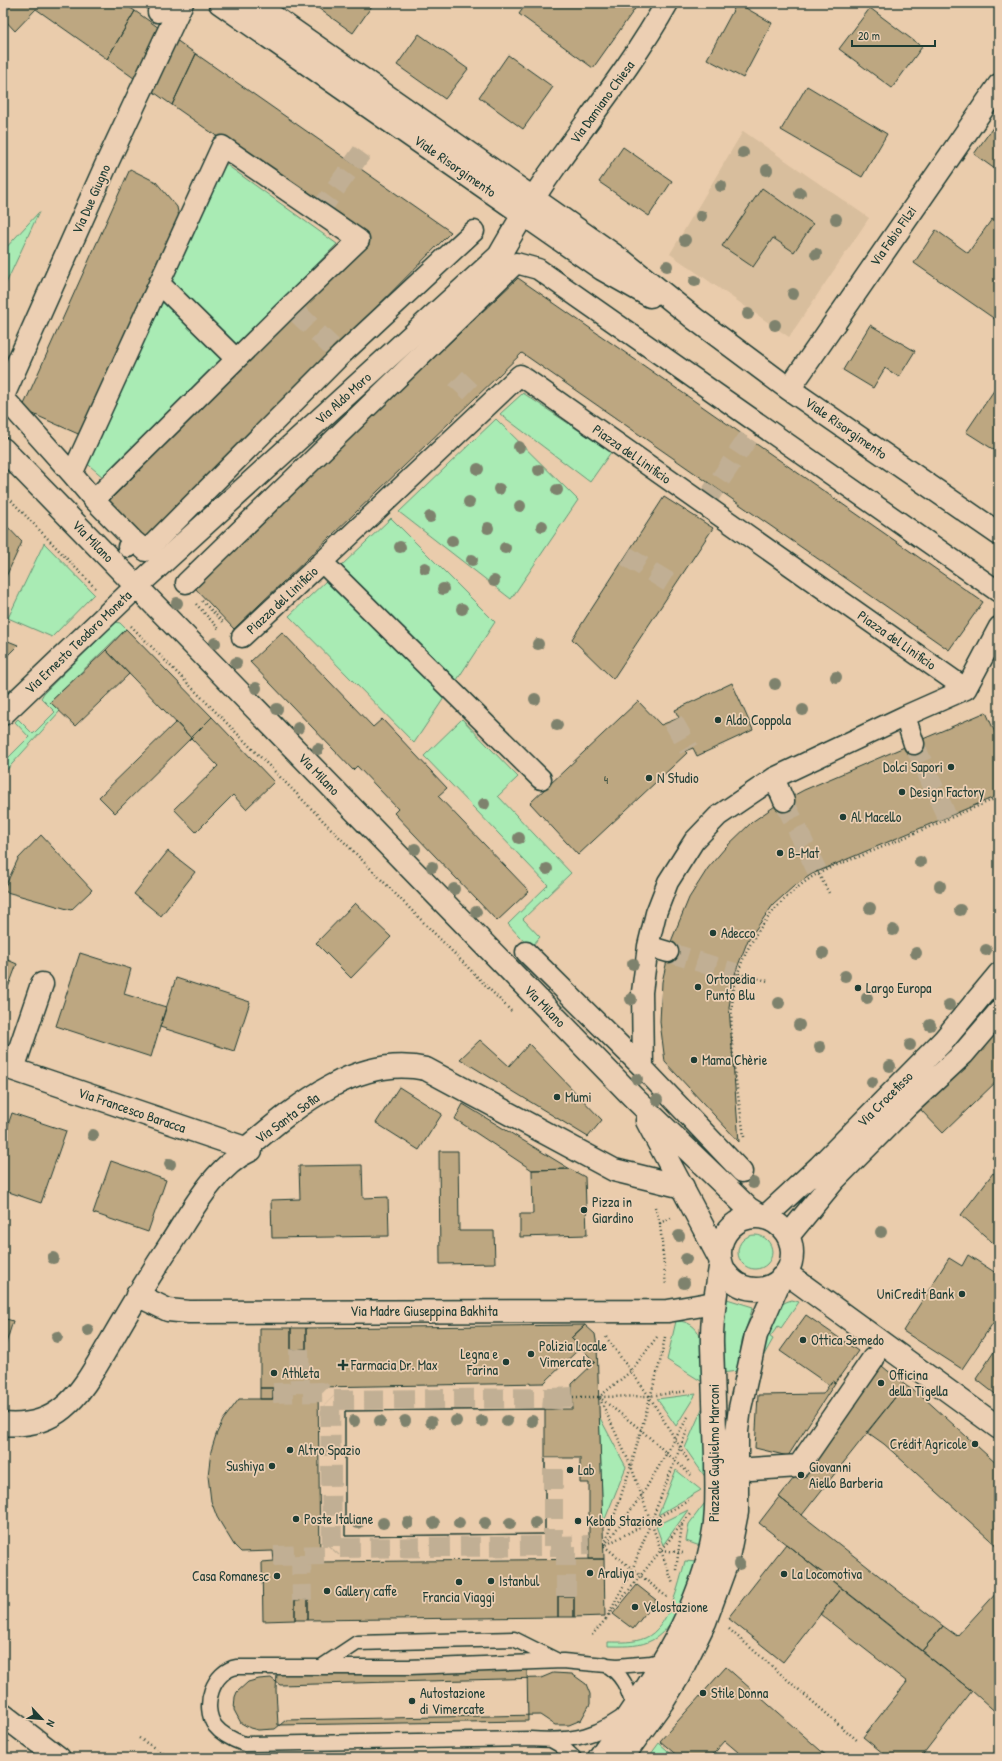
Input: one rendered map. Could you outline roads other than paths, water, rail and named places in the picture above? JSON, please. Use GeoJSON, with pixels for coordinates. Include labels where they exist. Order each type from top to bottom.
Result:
{"type":"FeatureCollection","features":[{"type":"Feature","properties":{"kind":"street","name":"Viale Risorgimento"},"geometry":{"type":"LineString","coordinates":[[220,3],[529,206],[624,262],[695,319],[790,389],[999,534]]}},
{"type":"Feature","properties":{"kind":"street","name":"Viale Risorgimento"},"geometry":{"type":"LineString","coordinates":[[254,3],[529,206]]}},
{"type":"Feature","properties":{"kind":"street","name":"Via Damiano Chiesa"},"geometry":{"type":"LineString","coordinates":[[529,206],[621,76],[653,28],[666,3]]}},
{"type":"Feature","properties":{"kind":"street","name":"Via Due Giugno"},"geometry":{"type":"LineString","coordinates":[[3,397],[104,171],[168,7]]}},
{"type":"Feature","properties":{"kind":"street","name":"Via Fabio Filzi"},"geometry":{"type":"LineString","coordinates":[[790,389],[999,85]]}},
{"type":"Feature","properties":{"kind":"street"},"geometry":{"type":"LineString","coordinates":[[72,474],[222,146],[359,240],[293,309],[236,359],[94,500]]}},
{"type":"Feature","properties":{"kind":"street","name":"Via Aldo Moro"},"geometry":{"type":"LineString","coordinates":[[137,586],[499,256],[529,206]]}},
{"type":"Feature","properties":{"kind":"street"},"geometry":{"type":"LineString","coordinates":[[3,397],[72,474],[131,544],[146,550],[337,353],[474,231]]}},
{"type":"Feature","properties":{"kind":"street"},"geometry":{"type":"LineString","coordinates":[[186,583],[431,353],[516,264],[538,269],[999,592]]}},
{"type":"Feature","properties":{"kind":"street"},"geometry":{"type":"LineString","coordinates":[[159,283],[236,359]]}},
{"type":"Feature","properties":{"kind":"street","name":"Piazza del Linificio"},"geometry":{"type":"LineString","coordinates":[[234,636],[322,562],[520,375],[966,689]]}},
{"type":"Feature","properties":{"kind":"street","name":"Via Milano"},"geometry":{"type":"LineString","coordinates":[[3,449],[635,1099],[741,1201],[764,1218]]}},
{"type":"Feature","properties":{"kind":"street","name":"Piazza del Linificio"},"geometry":{"type":"LineString","coordinates":[[322,562],[541,779]]}},
{"type":"Feature","properties":{"kind":"street","name":"Via Ernesto Teodoro Moneta"},"geometry":{"type":"LineString","coordinates":[[3,714],[137,586]]}},
{"type":"Feature","properties":{"kind":"street"},"geometry":{"type":"LineString","coordinates":[[643,1068],[642,992],[648,946],[656,913],[668,882],[694,841],[718,816],[774,778],[966,689],[999,627]]}},
{"type":"Feature","properties":{"kind":"street"},"geometry":{"type":"LineString","coordinates":[[905,716],[914,744]]}},
{"type":"Feature","properties":{"kind":"street"},"geometry":{"type":"LineString","coordinates":[[774,778],[784,801]]}},
{"type":"Feature","properties":{"kind":"street"},"geometry":{"type":"LineString","coordinates":[[648,946],[668,952]]}},
{"type":"Feature","properties":{"kind":"street"},"geometry":{"type":"LineString","coordinates":[[526,952],[643,1068],[742,1172]]}},
{"type":"Feature","properties":{"kind":"street","name":"Via Crocefisso"},"geometry":{"type":"LineString","coordinates":[[764,1218],[819,1167],[944,1040],[999,974]]}},
{"type":"Feature","properties":{"kind":"street","name":"Via Francesco Baracca"},"geometry":{"type":"LineString","coordinates":[[42,984],[8,1067],[251,1150]]}},
{"type":"Feature","properties":{"kind":"street","name":"Via Crocefisso"},"geometry":{"type":"LineString","coordinates":[[788,1236],[834,1180],[906,1107],[963,1054],[999,1012]]}},
{"type":"Feature","properties":{"kind":"street","name":"Via Santa Sofia"},"geometry":{"type":"LineString","coordinates":[[3,1424],[17,1425],[39,1421],[71,1401],[91,1374],[137,1295],[202,1195],[240,1155],[251,1150],[249,1146],[283,1118],[339,1081],[358,1074],[378,1069],[414,1067],[426,1069],[614,1170],[683,1187]]}},
{"type":"Feature","properties":{"kind":"street","name":"Via Milano"},"geometry":{"type":"LineString","coordinates":[[635,1099],[721,1261]]}},
{"type":"Feature","properties":{"kind":"street","name":"Piazzale Guglielmo Marconi"},"geometry":{"type":"LineString","coordinates":[[599,1758],[634,1708],[663,1660],[683,1623],[697,1591],[709,1557],[714,1529],[717,1493],[712,1343],[714,1304],[721,1261],[721,1243],[727,1231],[733,1225],[750,1218],[764,1218]]}},
{"type":"Feature","properties":{"kind":"street"},"geometry":{"type":"LineString","coordinates":[[764,1218],[778,1224],[788,1236]]}},
{"type":"Feature","properties":{"kind":"street","name":"Piazzale Guglielmo Marconi"},"geometry":{"type":"LineString","coordinates":[[622,1758],[664,1700],[699,1636],[725,1569],[734,1532],[738,1494],[737,1431],[750,1358],[756,1335],[792,1255],[788,1236]]}},
{"type":"Feature","properties":{"kind":"street"},"geometry":{"type":"LineString","coordinates":[[721,1261],[730,1278],[743,1287],[754,1289],[764,1288],[784,1275],[879,1351],[999,1428]]}},
{"type":"Feature","properties":{"kind":"street","name":"Via Madre Giuseppina Bakhita"},"geometry":{"type":"LineString","coordinates":[[137,1295],[168,1310],[189,1312],[668,1316],[714,1304]]}},
{"type":"Feature","properties":{"kind":"street"},"geometry":{"type":"LineString","coordinates":[[751,1469],[799,1466],[879,1351]]}},
{"type":"Feature","properties":{"kind":"street"},"geometry":{"type":"LineString","coordinates":[[3,1715],[59,1758]]}},
{"type":"Feature","properties":{"kind":"lane"},"geometry":{"type":"LineString","coordinates":[[605,1664],[612,1668],[623,1680],[628,1689],[634,1708],[620,1719],[595,1734],[581,1738],[551,1740],[390,1740],[244,1744],[224,1735],[214,1725],[210,1711],[210,1698],[217,1678],[226,1670],[231,1668],[246,1666],[409,1667],[558,1661],[628,1665],[675,1657],[684,1652],[699,1636]]}},
{"type":"Feature","properties":{"kind":"lane"},"geometry":{"type":"LineString","coordinates":[[321,1667],[357,1643],[514,1639],[558,1661]]}},
{"type":"Feature","properties":{"kind":"lane"},"geometry":{"type":"LineString","coordinates":[[551,1740],[560,1745],[574,1758]]}},
{"type":"Feature","properties":{"kind":"tunnel"},"geometry":{"type":"LineString","coordinates":[[318,213],[362,152]]}},
{"type":"Feature","properties":{"kind":"tunnel"},"geometry":{"type":"LineString","coordinates":[[296,312],[335,350]]}},
{"type":"Feature","properties":{"kind":"tunnel"},"geometry":{"type":"LineString","coordinates":[[456,378],[476,397]]}},
{"type":"Feature","properties":{"kind":"tunnel"},"geometry":{"type":"LineString","coordinates":[[704,504],[758,423]]}},
{"type":"Feature","properties":{"kind":"tunnel"},"geometry":{"type":"LineString","coordinates":[[626,556],[675,586]]}},
{"type":"Feature","properties":{"kind":"tunnel"},"geometry":{"type":"LineString","coordinates":[[673,721],[689,749]]}},
{"type":"Feature","properties":{"kind":"tunnel"},"geometry":{"type":"LineString","coordinates":[[914,744],[947,817]]}},
{"type":"Feature","properties":{"kind":"tunnel"},"geometry":{"type":"LineString","coordinates":[[784,801],[817,871]]}},
{"type":"Feature","properties":{"kind":"tunnel"},"geometry":{"type":"LineString","coordinates":[[668,952],[735,973]]}},
{"type":"Feature","properties":{"kind":"tunnel"},"geometry":{"type":"LineString","coordinates":[[299,1349],[300,1393]]}},
{"type":"Feature","properties":{"kind":"tunnel"},"geometry":{"type":"LineString","coordinates":[[273,1393],[322,1392],[330,1400]]}},
{"type":"Feature","properties":{"kind":"tunnel"},"geometry":{"type":"LineString","coordinates":[[553,1398],[573,1397]]}},
{"type":"Feature","properties":{"kind":"tunnel"},"geometry":{"type":"LineString","coordinates":[[552,1409],[553,1398],[330,1400],[332,1548],[553,1546],[553,1458]]}},
{"type":"Feature","properties":{"kind":"tunnel"},"geometry":{"type":"LineString","coordinates":[[553,1546],[589,1545]]}},
{"type":"Feature","properties":{"kind":"tunnel"},"geometry":{"type":"LineString","coordinates":[[566,1546],[566,1596]]}},
{"type":"Feature","properties":{"kind":"tunnel"},"geometry":{"type":"LineString","coordinates":[[274,1556],[326,1555],[332,1548]]}},
{"type":"Feature","properties":{"kind":"tunnel"},"geometry":{"type":"LineString","coordinates":[[301,1555],[302,1600]]}},
{"type":"Feature","properties":{"kind":"place","name":"Aldo Coppola"},"geometry":{"type":"Point","coordinates":[718,720]}},
{"type":"Feature","properties":{"kind":"place","name":"Dolci Sapori"},"geometry":{"type":"Point","coordinates":[951,767]}},
{"type":"Feature","properties":{"kind":"place","name":"N Studio"},"geometry":{"type":"Point","coordinates":[649,778]}},
{"type":"Feature","properties":{"kind":"place","name":"Design Factory"},"geometry":{"type":"Point","coordinates":[902,792]}},
{"type":"Feature","properties":{"kind":"place","name":"Al Macello"},"geometry":{"type":"Point","coordinates":[843,817]}},
{"type":"Feature","properties":{"kind":"place","name":"B-Mat"},"geometry":{"type":"Point","coordinates":[780,853]}},
{"type":"Feature","properties":{"kind":"place","name":"Adecco"},"geometry":{"type":"Point","coordinates":[713,933]}},
{"type":"Feature","properties":{"kind":"place","name":"Ortopedia Punto Blu"},"geometry":{"type":"Point","coordinates":[698,987]}},
{"type":"Feature","properties":{"kind":"place","name":"Largo Europa"},"geometry":{"type":"Point","coordinates":[858,988]}},
{"type":"Feature","properties":{"kind":"place","name":"Mama Chèrie"},"geometry":{"type":"Point","coordinates":[694,1060]}},
{"type":"Feature","properties":{"kind":"place","name":"Mumi"},"geometry":{"type":"Point","coordinates":[557,1097]}},
{"type":"Feature","properties":{"kind":"place","name":"Pizza in Giardino"},"geometry":{"type":"Point","coordinates":[584,1210]}},
{"type":"Feature","properties":{"kind":"place","name":"UniCredit Bank"},"geometry":{"type":"Point","coordinates":[962,1294]}},
{"type":"Feature","properties":{"kind":"place","name":"Ottica Semedo"},"geometry":{"type":"Point","coordinates":[803,1340]}},
{"type":"Feature","properties":{"kind":"place","name":"Polizia Locale Vimercate"},"geometry":{"type":"Point","coordinates":[531,1354]}},
{"type":"Feature","properties":{"kind":"place","name":"Legna e Farina"},"geometry":{"type":"Point","coordinates":[506,1362]}},
{"type":"Feature","properties":{"kind":"place","name":"Farmacia Dr. Max"},"geometry":{"type":"Point","coordinates":[343,1365]}},
{"type":"Feature","properties":{"kind":"place","name":"Athleta"},"geometry":{"type":"Point","coordinates":[274,1373]}},
{"type":"Feature","properties":{"kind":"place","name":"Officina della Tigella"},"geometry":{"type":"Point","coordinates":[881,1383]}},
{"type":"Feature","properties":{"kind":"place","name":"Crédit Agricole"},"geometry":{"type":"Point","coordinates":[975,1444]}},
{"type":"Feature","properties":{"kind":"place","name":"Altro Spazio"},"geometry":{"type":"Point","coordinates":[290,1450]}},
{"type":"Feature","properties":{"kind":"place","name":"Sushiya"},"geometry":{"type":"Point","coordinates":[272,1466]}},
{"type":"Feature","properties":{"kind":"place","name":"Lab"},"geometry":{"type":"Point","coordinates":[570,1470]}},
{"type":"Feature","properties":{"kind":"place","name":"Giovanni Aiello Barberia"},"geometry":{"type":"Point","coordinates":[801,1475]}},
{"type":"Feature","properties":{"kind":"place","name":"Poste Italiane"},"geometry":{"type":"Point","coordinates":[296,1519]}},
{"type":"Feature","properties":{"kind":"place","name":"Kebab Stazione"},"geometry":{"type":"Point","coordinates":[578,1521]}},
{"type":"Feature","properties":{"kind":"place","name":"Araliya"},"geometry":{"type":"Point","coordinates":[590,1573]}},
{"type":"Feature","properties":{"kind":"place","name":"La Locomotiva"},"geometry":{"type":"Point","coordinates":[784,1574]}},
{"type":"Feature","properties":{"kind":"place","name":"Casa Romanesc"},"geometry":{"type":"Point","coordinates":[277,1576]}},
{"type":"Feature","properties":{"kind":"place","name":"Istanbul"},"geometry":{"type":"Point","coordinates":[491,1581]}},
{"type":"Feature","properties":{"kind":"place","name":"Francia Viaggi"},"geometry":{"type":"Point","coordinates":[459,1582]}},
{"type":"Feature","properties":{"kind":"place","name":"Gallery caffe"},"geometry":{"type":"Point","coordinates":[327,1591]}},
{"type":"Feature","properties":{"kind":"place","name":"Velostazione"},"geometry":{"type":"Point","coordinates":[635,1607]}},
{"type":"Feature","properties":{"kind":"place","name":"Stile Donna"},"geometry":{"type":"Point","coordinates":[703,1693]}},
{"type":"Feature","properties":{"kind":"place","name":"Autostazione di Vimercate"},"geometry":{"type":"Point","coordinates":[412,1701]}}]}
